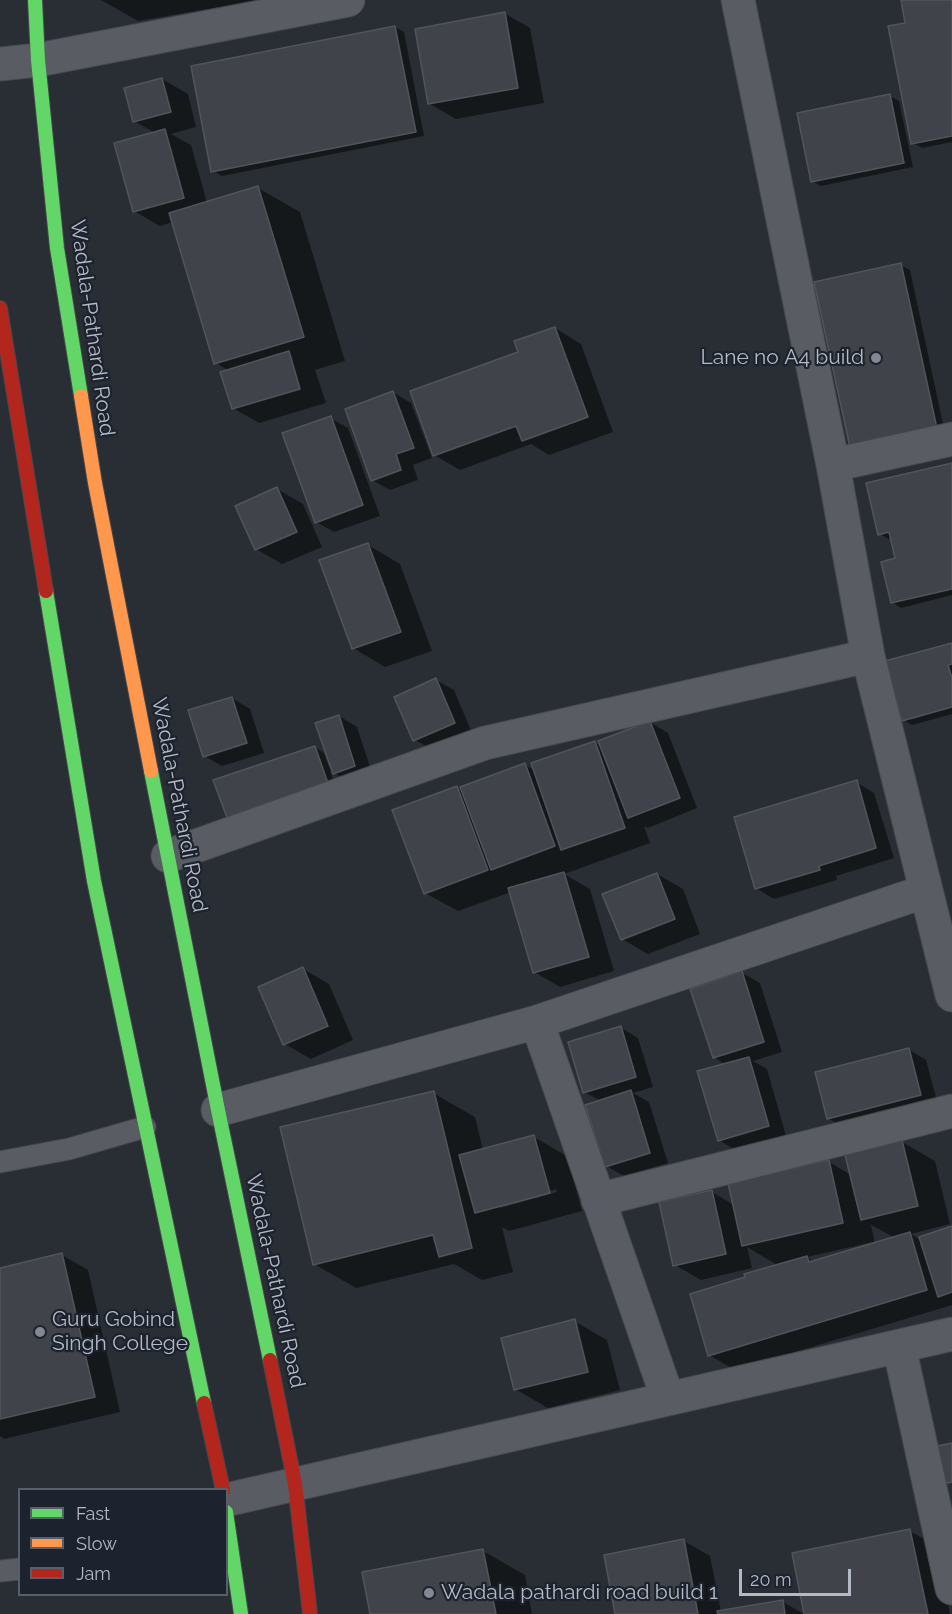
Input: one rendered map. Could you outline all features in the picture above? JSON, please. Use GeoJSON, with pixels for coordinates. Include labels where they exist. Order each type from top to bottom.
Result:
{"type":"FeatureCollection","features":[{"type":"Feature","properties":{"kind":"main road","name":"Wadala-Pathardi Road"},"geometry":{"type":"LineString","coordinates":[[35,0],[38,60],[57,248],[94,483],[295,1484],[310,1614]]}},
{"type":"Feature","properties":{"kind":"main road"},"geometry":{"type":"LineString","coordinates":[[0,308],[94,881],[223,1488]]}},
{"type":"Feature","properties":{"kind":"main road"},"geometry":{"type":"LineString","coordinates":[[229,1539],[241,1614]]}},
{"type":"Feature","properties":{"kind":"street"},"geometry":{"type":"LineString","coordinates":[[0,64],[38,60],[348,0]]}},
{"type":"Feature","properties":{"kind":"street"},"geometry":{"type":"LineString","coordinates":[[738,0],[833,465],[868,656],[952,995]]}},
{"type":"Feature","properties":{"kind":"street"},"geometry":{"type":"LineString","coordinates":[[833,465],[952,439]]}},
{"type":"Feature","properties":{"kind":"street"},"geometry":{"type":"LineString","coordinates":[[168,856],[485,743],[868,656]]}},
{"type":"Feature","properties":{"kind":"street"},"geometry":{"type":"LineString","coordinates":[[219,1110],[537,1022],[926,891]]}},
{"type":"Feature","properties":{"kind":"street"},"geometry":{"type":"LineString","coordinates":[[537,1022],[669,1399]]}},
{"type":"Feature","properties":{"kind":"street"},"geometry":{"type":"LineString","coordinates":[[598,1200],[952,1111]]}},
{"type":"Feature","properties":{"kind":"street"},"geometry":{"type":"LineString","coordinates":[[228,1500],[952,1334]]}},
{"type":"Feature","properties":{"kind":"street"},"geometry":{"type":"LineString","coordinates":[[899,1346],[952,1588]]}},
{"type":"Feature","properties":{"kind":"lane"},"geometry":{"type":"LineString","coordinates":[[0,1162],[69,1149],[145,1127]]}},
{"type":"Feature","properties":{"kind":"lane"},"geometry":{"type":"LineString","coordinates":[[0,1571],[18,1569]]}},
{"type":"Feature","properties":{"kind":"building"},"geometry":{"type":"Polygon","coordinates":[[[901,0],[952,0],[952,136],[911,144],[888,26],[905,23],[901,0]]]}},
{"type":"Feature","properties":{"kind":"building"},"geometry":{"type":"Polygon","coordinates":[[[505,12],[518,88],[428,104],[415,29],[505,12]]]}},
{"type":"Feature","properties":{"kind":"building"},"geometry":{"type":"Polygon","coordinates":[[[395,26],[416,132],[211,172],[191,66],[395,26]]]}},
{"type":"Feature","properties":{"kind":"building"},"geometry":{"type":"Polygon","coordinates":[[[162,78],[171,112],[133,122],[124,88],[162,78]]]}},
{"type":"Feature","properties":{"kind":"building"},"geometry":{"type":"Polygon","coordinates":[[[890,94],[904,163],[811,182],[797,113],[890,94]]]}},
{"type":"Feature","properties":{"kind":"building"},"geometry":{"type":"Polygon","coordinates":[[[165,129],[184,198],[133,212],[114,143],[165,129]]]}},
{"type":"Feature","properties":{"kind":"building"},"geometry":{"type":"Polygon","coordinates":[[[258,186],[304,337],[214,364],[169,213],[258,186]]]}},
{"type":"Feature","properties":{"kind":"building","name":"Lane no A4 build"},"geometry":{"type":"Polygon","coordinates":[[[901,263],[938,433],[851,452],[814,282],[901,263]]]}},
{"type":"Feature","properties":{"kind":"building"},"geometry":{"type":"Polygon","coordinates":[[[555,327],[588,417],[522,441],[516,426],[433,456],[410,391],[518,352],[514,341],[555,327]]]}},
{"type":"Feature","properties":{"kind":"building"},"geometry":{"type":"Polygon","coordinates":[[[289,351],[300,389],[232,409],[220,372],[289,351]]]}},
{"type":"Feature","properties":{"kind":"building"},"geometry":{"type":"Polygon","coordinates":[[[393,391],[414,448],[396,454],[401,470],[371,481],[345,409],[393,391]]]}},
{"type":"Feature","properties":{"kind":"building"},"geometry":{"type":"Polygon","coordinates":[[[331,416],[363,505],[315,523],[282,433],[331,416]]]}},
{"type":"Feature","properties":{"kind":"building"},"geometry":{"type":"Polygon","coordinates":[[[952,463],[952,589],[891,603],[881,562],[895,558],[889,532],[878,535],[866,483],[952,463]]]}},
{"type":"Feature","properties":{"kind":"building"},"geometry":{"type":"Polygon","coordinates":[[[277,487],[297,532],[255,550],[235,506],[277,487]]]}},
{"type":"Feature","properties":{"kind":"building"},"geometry":{"type":"Polygon","coordinates":[[[368,543],[401,632],[352,649],[319,560],[368,543]]]}},
{"type":"Feature","properties":{"kind":"building"},"geometry":{"type":"Polygon","coordinates":[[[952,643],[952,664],[948,665],[952,678],[952,707],[902,721],[885,661],[952,643]]]}},
{"type":"Feature","properties":{"kind":"building"},"geometry":{"type":"Polygon","coordinates":[[[436,678],[455,723],[413,741],[394,697],[436,678]]]}},
{"type":"Feature","properties":{"kind":"building"},"geometry":{"type":"Polygon","coordinates":[[[232,697],[247,743],[203,757],[188,710],[232,697]]]}},
{"type":"Feature","properties":{"kind":"building"},"geometry":{"type":"Polygon","coordinates":[[[339,715],[355,766],[333,774],[315,723],[339,715]]]}},
{"type":"Feature","properties":{"kind":"building"},"geometry":{"type":"Polygon","coordinates":[[[650,721],[680,798],[628,818],[598,741],[650,721]]]}},
{"type":"Feature","properties":{"kind":"building"},"geometry":{"type":"Polygon","coordinates":[[[595,741],[625,828],[561,850],[531,763],[595,741]]]}},
{"type":"Feature","properties":{"kind":"building"},"geometry":{"type":"Polygon","coordinates":[[[315,746],[330,789],[229,823],[213,780],[315,746]]]}},
{"type":"Feature","properties":{"kind":"building"},"geometry":{"type":"Polygon","coordinates":[[[525,763],[555,846],[491,870],[460,787],[525,763]]]}},
{"type":"Feature","properties":{"kind":"building"},"geometry":{"type":"Polygon","coordinates":[[[857,780],[876,848],[819,866],[820,870],[755,889],[734,817],[857,780]]]}},
{"type":"Feature","properties":{"kind":"building"},"geometry":{"type":"Polygon","coordinates":[[[457,786],[488,870],[424,894],[392,810],[457,786]]]}},
{"type":"Feature","properties":{"kind":"building"},"geometry":{"type":"Polygon","coordinates":[[[564,872],[589,957],[533,973],[508,888],[564,872]]]}},
{"type":"Feature","properties":{"kind":"building"},"geometry":{"type":"Polygon","coordinates":[[[657,873],[675,919],[621,940],[602,894],[657,873]]]}},
{"type":"Feature","properties":{"kind":"building"},"geometry":{"type":"Polygon","coordinates":[[[303,967],[328,1026],[283,1045],[258,987],[303,967]]]}},
{"type":"Feature","properties":{"kind":"building"},"geometry":{"type":"Polygon","coordinates":[[[742,971],[764,1042],[713,1058],[690,989],[742,971]]]}},
{"type":"Feature","properties":{"kind":"building"},"geometry":{"type":"Polygon","coordinates":[[[621,1026],[636,1077],[583,1093],[568,1042],[621,1026]]]}},
{"type":"Feature","properties":{"kind":"building"},"geometry":{"type":"Polygon","coordinates":[[[909,1048],[921,1095],[827,1119],[815,1072],[909,1048]]]}},
{"type":"Feature","properties":{"kind":"building"},"geometry":{"type":"Polygon","coordinates":[[[749,1057],[769,1126],[718,1141],[697,1071],[749,1057]]]}},
{"type":"Feature","properties":{"kind":"building"},"geometry":{"type":"Polygon","coordinates":[[[631,1090],[650,1153],[605,1167],[585,1105],[631,1090]]]}},
{"type":"Feature","properties":{"kind":"building"},"geometry":{"type":"Polygon","coordinates":[[[434,1091],[472,1248],[439,1257],[433,1235],[313,1265],[280,1127],[434,1091]]]}},
{"type":"Feature","properties":{"kind":"building"},"geometry":{"type":"Polygon","coordinates":[[[534,1135],[550,1193],[475,1213],[459,1155],[534,1135]]]}},
{"type":"Feature","properties":{"kind":"building"},"geometry":{"type":"Polygon","coordinates":[[[902,1140],[918,1206],[861,1220],[845,1155],[902,1140]]]}},
{"type":"Feature","properties":{"kind":"building"},"geometry":{"type":"Polygon","coordinates":[[[829,1160],[843,1223],[742,1246],[728,1183],[829,1160]]]}},
{"type":"Feature","properties":{"kind":"building"},"geometry":{"type":"Polygon","coordinates":[[[712,1190],[726,1254],[673,1266],[659,1202],[712,1190]]]}},
{"type":"Feature","properties":{"kind":"building"},"geometry":{"type":"Polygon","coordinates":[[[952,1226],[952,1292],[938,1297],[919,1237],[952,1226]]]}},
{"type":"Feature","properties":{"kind":"building"},"geometry":{"type":"Polygon","coordinates":[[[910,1232],[927,1290],[708,1356],[690,1294],[745,1277],[744,1274],[807,1256],[809,1262],[910,1232]]]}},
{"type":"Feature","properties":{"kind":"building","name":"Guru Gobind Singh College"},"geometry":{"type":"Polygon","coordinates":[[[62,1253],[95,1397],[0,1419],[0,1268],[62,1253]]]}},
{"type":"Feature","properties":{"kind":"building"},"geometry":{"type":"Polygon","coordinates":[[[575,1319],[588,1372],[514,1390],[501,1338],[575,1319]]]}},
{"type":"Feature","properties":{"kind":"building"},"geometry":{"type":"Polygon","coordinates":[[[952,1443],[952,1482],[943,1484],[937,1446],[952,1443]]]}},
{"type":"Feature","properties":{"kind":"building"},"geometry":{"type":"Polygon","coordinates":[[[910,1529],[928,1614],[804,1614],[792,1553],[910,1529]]]}},
{"type":"Feature","properties":{"kind":"building"},"geometry":{"type":"Polygon","coordinates":[[[684,1539],[698,1614],[615,1614],[604,1555],[684,1539]]]}},
{"type":"Feature","properties":{"kind":"building","name":"Wadala pathardi road build 1"},"geometry":{"type":"Polygon","coordinates":[[[483,1549],[496,1614],[370,1614],[362,1572],[483,1549]]]}},
{"type":"Feature","properties":{"kind":"building"},"geometry":{"type":"Polygon","coordinates":[[[783,1600],[785,1614],[718,1614],[717,1611],[783,1600]]]}},
{"type":"Feature","properties":{"kind":"traffic: fast"},"geometry":{"type":"LineString","coordinates":[[35,0],[38,60],[57,248],[81,396]]}},
{"type":"Feature","properties":{"kind":"traffic: fast"},"geometry":{"type":"LineString","coordinates":[[46,591],[94,881],[204,1403]]}},
{"type":"Feature","properties":{"kind":"traffic: fast"},"geometry":{"type":"LineString","coordinates":[[151,771],[270,1360]]}},
{"type":"Feature","properties":{"kind":"traffic: fast"},"geometry":{"type":"LineString","coordinates":[[228,1526],[241,1614]]}},
{"type":"Feature","properties":{"kind":"traffic: slow"},"geometry":{"type":"LineString","coordinates":[[81,396],[95,483],[151,771]]}},
{"type":"Feature","properties":{"kind":"traffic: jam"},"geometry":{"type":"LineString","coordinates":[[0,308],[46,591]]}},
{"type":"Feature","properties":{"kind":"traffic: jam"},"geometry":{"type":"LineString","coordinates":[[270,1360],[295,1484],[310,1614]]}},
{"type":"Feature","properties":{"kind":"traffic: jam"},"geometry":{"type":"LineString","coordinates":[[204,1403],[223,1488]]}},
{"type":"Feature","properties":{"kind":"place","name":"Lane no A4 build"},"geometry":{"type":"Point","coordinates":[876,358]}},
{"type":"Feature","properties":{"kind":"place","name":"Guru Gobind Singh College"},"geometry":{"type":"Point","coordinates":[40,1332]}},
{"type":"Feature","properties":{"kind":"place","name":"Wadala pathardi road build 1"},"geometry":{"type":"Point","coordinates":[429,1593]}}]}
